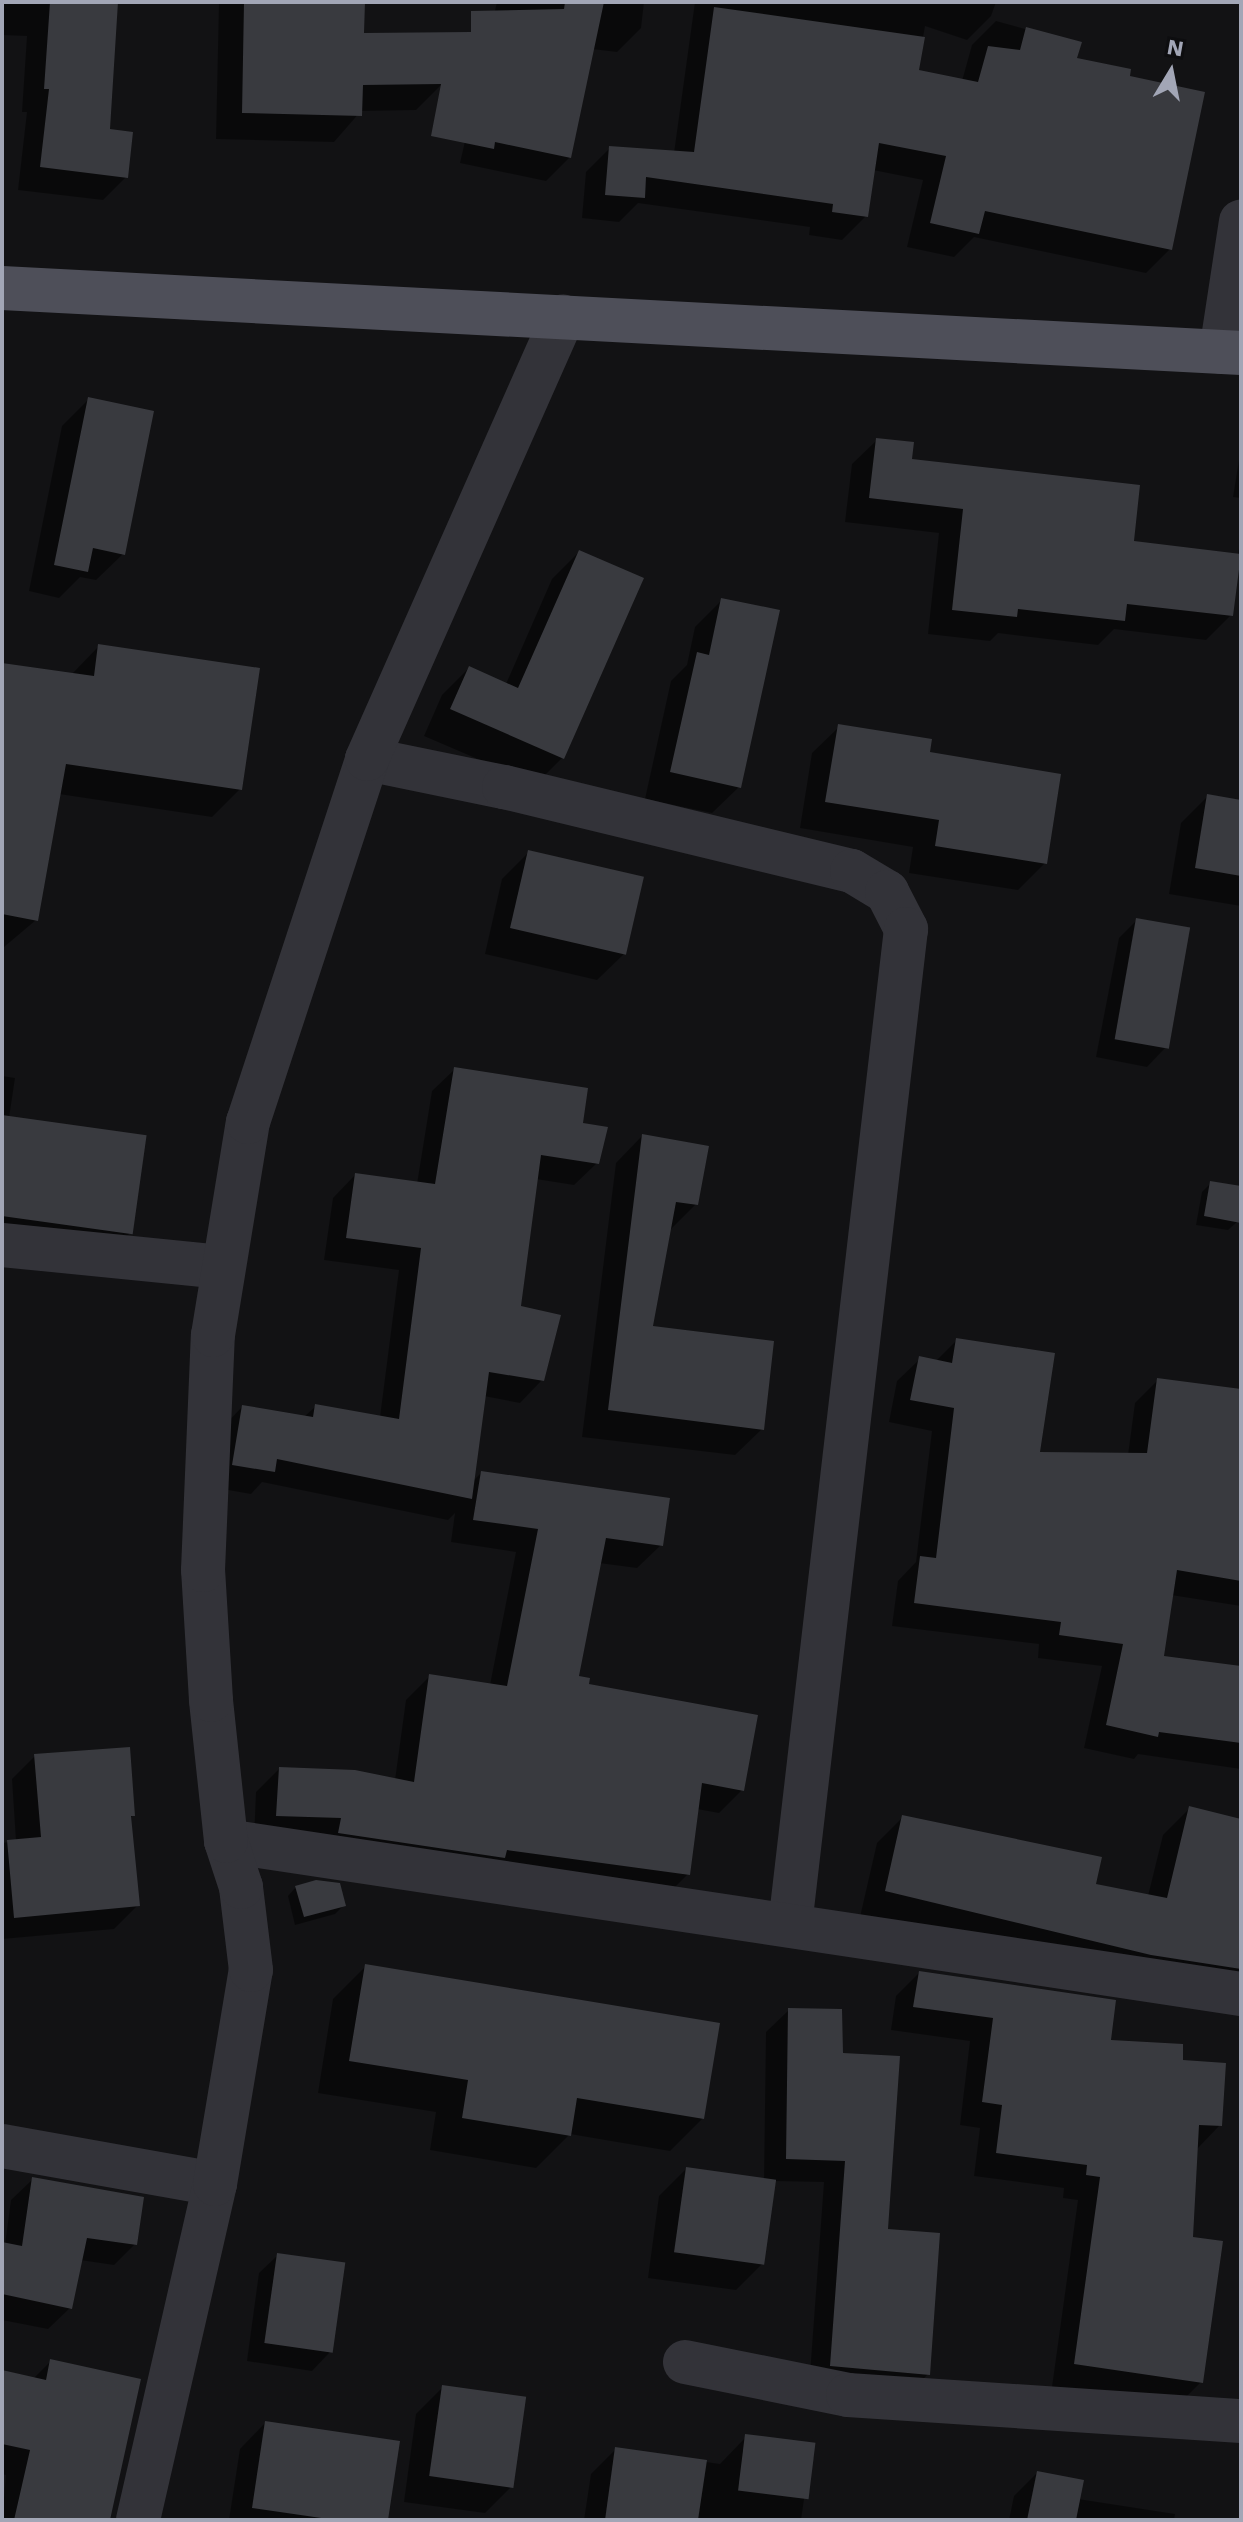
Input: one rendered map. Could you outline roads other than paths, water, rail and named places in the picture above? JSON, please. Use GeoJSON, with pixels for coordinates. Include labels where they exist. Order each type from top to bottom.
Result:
{"type":"FeatureCollection","features":[{"type":"Feature","properties":{"kind":"main road"},"geometry":{"type":"LineString","coordinates":[[2,288],[1231,353]]}},
{"type":"Feature","properties":{"kind":"street"},"geometry":{"type":"LineString","coordinates":[[1231,353],[1241,222]]}},
{"type":"Feature","properties":{"kind":"street"},"geometry":{"type":"LineString","coordinates":[[138,2520],[215,2184],[251,1970],[241,1887],[226,1841],[211,1700],[203,1570],[213,1335],[221,1267],[248,1122],[367,759],[563,317]]}},
{"type":"Feature","properties":{"kind":"street"},"geometry":{"type":"LineString","coordinates":[[367,759],[504,787],[852,871],[887,892],[906,929],[790,1925]]}},
{"type":"Feature","properties":{"kind":"street"},"geometry":{"type":"LineString","coordinates":[[2,1245],[221,1267]]}},
{"type":"Feature","properties":{"kind":"street"},"geometry":{"type":"LineString","coordinates":[[226,1841],[1241,1994]]}},
{"type":"Feature","properties":{"kind":"street"},"geometry":{"type":"LineString","coordinates":[[2,2146],[215,2184]]}},
{"type":"Feature","properties":{"kind":"street"},"geometry":{"type":"LineString","coordinates":[[685,2362],[848,2395],[1241,2421]]}}]}
